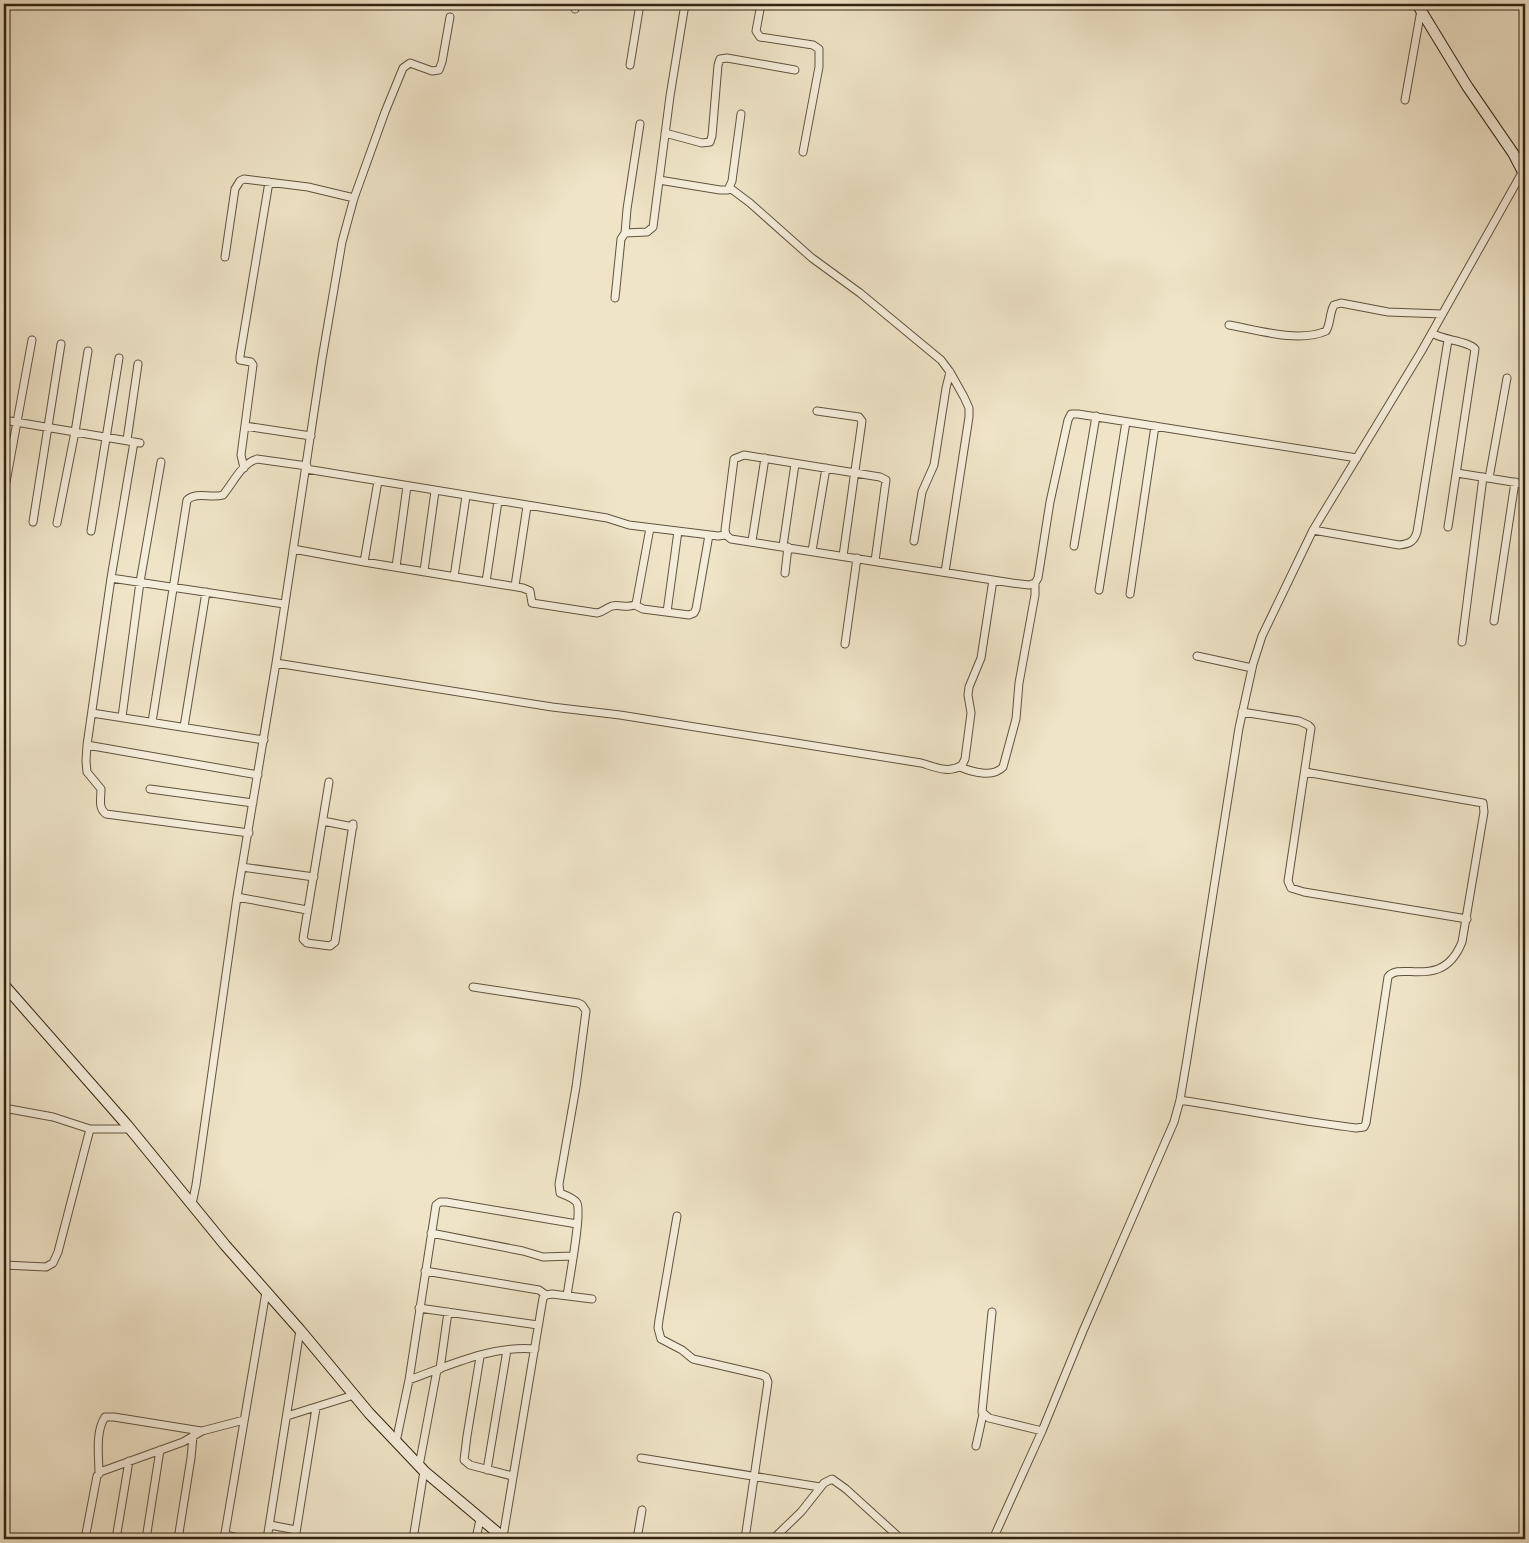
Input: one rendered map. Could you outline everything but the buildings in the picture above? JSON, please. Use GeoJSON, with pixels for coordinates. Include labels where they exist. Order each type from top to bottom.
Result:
{"type":"FeatureCollection","features":[{"type":"Feature","properties":{"kind":"street"},"geometry":{"type":"LineString","coordinates":[[630,65],[640,4]]}},
{"type":"Feature","properties":{"kind":"street"},"geometry":{"type":"LineString","coordinates":[[615,298],[621,238],[626,234],[647,232],[653,227],[658,180],[685,4]]}},
{"type":"Feature","properties":{"kind":"street"},"geometry":{"type":"LineString","coordinates":[[761,4],[756,31],[760,37],[813,44],[819,49],[819,68],[804,152]]}},
{"type":"Feature","properties":{"kind":"street"},"geometry":{"type":"LineString","coordinates":[[1405,100],[1419,7]]}},
{"type":"Feature","properties":{"kind":"street"},"geometry":{"type":"LineString","coordinates":[[993,1539],[1042,1431],[1082,1331],[1174,1122],[1180,1100],[1242,712],[1252,668],[1262,636],[1313,530],[1432,333],[1524,174],[1514,153],[1467,86],[1419,7]]}},
{"type":"Feature","properties":{"kind":"street"},"geometry":{"type":"LineString","coordinates":[[192,1204],[237,897],[249,834],[292,549],[342,242],[354,198],[385,112],[404,68],[410,63],[414,63],[432,71],[438,70],[442,62],[450,17]]}},
{"type":"Feature","properties":{"kind":"street"},"geometry":{"type":"LineString","coordinates":[[665,133],[702,142],[710,142],[720,59],[727,58],[795,70]]}},
{"type":"Feature","properties":{"kind":"street"},"geometry":{"type":"LineString","coordinates":[[730,188],[740,114]]}},
{"type":"Feature","properties":{"kind":"street"},"geometry":{"type":"LineString","coordinates":[[626,234],[627,210],[640,124]]}},
{"type":"Feature","properties":{"kind":"street"},"geometry":{"type":"LineString","coordinates":[[225,257],[238,182],[244,179],[308,187],[354,198]]}},
{"type":"Feature","properties":{"kind":"street"},"geometry":{"type":"LineString","coordinates":[[658,180],[720,190],[728,190],[730,188]]}},
{"type":"Feature","properties":{"kind":"street"},"geometry":{"type":"LineString","coordinates":[[244,468],[241,455],[253,365],[251,362],[240,360],[240,354],[268,182]]}},
{"type":"Feature","properties":{"kind":"street"},"geometry":{"type":"LineString","coordinates":[[730,188],[750,202],[812,258],[860,293],[934,354],[950,372],[967,402],[969,417],[945,572]]}},
{"type":"Feature","properties":{"kind":"street"},"geometry":{"type":"LineString","coordinates":[[1228,325],[1296,336],[1309,336],[1326,331],[1332,308],[1341,303],[1388,312],[1442,314]]}},
{"type":"Feature","properties":{"kind":"street"},"geometry":{"type":"LineString","coordinates":[[4,333],[4,347]]}},
{"type":"Feature","properties":{"kind":"street"},"geometry":{"type":"LineString","coordinates":[[1432,333],[1448,340],[1471,345],[1475,349],[1448,527]]}},
{"type":"Feature","properties":{"kind":"street"},"geometry":{"type":"LineString","coordinates":[[4,493],[32,340]]}},
{"type":"Feature","properties":{"kind":"street"},"geometry":{"type":"LineString","coordinates":[[1313,530],[1399,545],[1405,545],[1413,541],[1417,532],[1448,340]]}},
{"type":"Feature","properties":{"kind":"street"},"geometry":{"type":"LineString","coordinates":[[33,522],[61,344]]}},
{"type":"Feature","properties":{"kind":"street"},"geometry":{"type":"LineString","coordinates":[[57,523],[75,432],[88,351]]}},
{"type":"Feature","properties":{"kind":"street"},"geometry":{"type":"LineString","coordinates":[[91,531],[119,358]]}},
{"type":"Feature","properties":{"kind":"street"},"geometry":{"type":"LineString","coordinates":[[138,364],[134,442],[87,745],[86,768],[101,789],[100,806],[106,814],[249,834]]}},
{"type":"Feature","properties":{"kind":"street"},"geometry":{"type":"LineString","coordinates":[[914,541],[922,492],[934,465],[950,372]]}},
{"type":"Feature","properties":{"kind":"street"},"geometry":{"type":"LineString","coordinates":[[1462,642],[1486,478],[1507,378]]}},
{"type":"Feature","properties":{"kind":"street"},"geometry":{"type":"LineString","coordinates":[[817,411],[861,418],[862,424],[856,473],[843,556]]}},
{"type":"Feature","properties":{"kind":"street"},"geometry":{"type":"LineString","coordinates":[[276,663],[552,707],[732,732],[921,763],[938,769],[960,768],[990,773],[998,772],[1003,767],[1017,714],[1019,683],[1050,502],[1068,420],[1074,414],[1357,458]]}},
{"type":"Feature","properties":{"kind":"street"},"geometry":{"type":"LineString","coordinates":[[1074,546],[1096,416]]}},
{"type":"Feature","properties":{"kind":"street"},"geometry":{"type":"LineString","coordinates":[[4,420],[134,442]]}},
{"type":"Feature","properties":{"kind":"street"},"geometry":{"type":"LineString","coordinates":[[1099,590],[1126,422]]}},
{"type":"Feature","properties":{"kind":"street"},"geometry":{"type":"LineString","coordinates":[[245,426],[311,436]]}},
{"type":"Feature","properties":{"kind":"street"},"geometry":{"type":"LineString","coordinates":[[1130,594],[1155,426]]}},
{"type":"Feature","properties":{"kind":"street"},"geometry":{"type":"LineString","coordinates":[[726,535],[725,530],[734,459],[744,455],[856,473],[886,480],[875,561]]}},
{"type":"Feature","properties":{"kind":"street"},"geometry":{"type":"LineString","coordinates":[[752,541],[764,458]]}},
{"type":"Feature","properties":{"kind":"street"},"geometry":{"type":"LineString","coordinates":[[152,722],[187,500],[194,495],[215,497],[223,495],[248,463],[257,459],[435,491],[608,518],[626,524],[650,528],[709,535],[726,535],[731,539],[993,580],[1029,585],[1035,583]]}},
{"type":"Feature","properties":{"kind":"street"},"geometry":{"type":"LineString","coordinates":[[122,718],[140,582],[161,462]]}},
{"type":"Feature","properties":{"kind":"street"},"geometry":{"type":"LineString","coordinates":[[784,573],[785,546],[795,464]]}},
{"type":"Feature","properties":{"kind":"street"},"geometry":{"type":"LineString","coordinates":[[812,551],[826,468]]}},
{"type":"Feature","properties":{"kind":"street"},"geometry":{"type":"LineString","coordinates":[[1457,473],[1525,484]]}},
{"type":"Feature","properties":{"kind":"street"},"geometry":{"type":"LineString","coordinates":[[364,562],[378,480]]}},
{"type":"Feature","properties":{"kind":"street"},"geometry":{"type":"LineString","coordinates":[[1494,621],[1515,482]]}},
{"type":"Feature","properties":{"kind":"street"},"geometry":{"type":"LineString","coordinates":[[396,567],[407,486]]}},
{"type":"Feature","properties":{"kind":"street"},"geometry":{"type":"LineString","coordinates":[[424,571],[435,491]]}},
{"type":"Feature","properties":{"kind":"street"},"geometry":{"type":"LineString","coordinates":[[454,577],[466,496]]}},
{"type":"Feature","properties":{"kind":"street"},"geometry":{"type":"LineString","coordinates":[[486,582],[498,501]]}},
{"type":"Feature","properties":{"kind":"street"},"geometry":{"type":"LineString","coordinates":[[515,586],[527,506]]}},
{"type":"Feature","properties":{"kind":"street"},"geometry":{"type":"LineString","coordinates":[[635,605],[638,599],[650,528]]}},
{"type":"Feature","properties":{"kind":"street"},"geometry":{"type":"LineString","coordinates":[[667,612],[678,531]]}},
{"type":"Feature","properties":{"kind":"street"},"geometry":{"type":"LineString","coordinates":[[292,549],[515,586],[528,589],[531,593],[530,600],[532,603],[544,606],[597,613],[614,606],[635,605],[643,609],[688,615],[695,611],[709,535]]}},
{"type":"Feature","properties":{"kind":"street"},"geometry":{"type":"LineString","coordinates":[[845,644],[857,558]]}},
{"type":"Feature","properties":{"kind":"street"},"geometry":{"type":"LineString","coordinates":[[112,578],[284,604]]}},
{"type":"Feature","properties":{"kind":"street"},"geometry":{"type":"LineString","coordinates":[[960,768],[965,759],[971,719],[969,687],[981,658],[993,580]]}},
{"type":"Feature","properties":{"kind":"street"},"geometry":{"type":"LineString","coordinates":[[184,727],[206,592]]}},
{"type":"Feature","properties":{"kind":"street"},"geometry":{"type":"LineString","coordinates":[[1197,656],[1252,668]]}},
{"type":"Feature","properties":{"kind":"street"},"geometry":{"type":"LineString","coordinates":[[1242,712],[1299,721],[1311,728],[1312,734],[1288,881],[1291,888],[1304,892],[1467,918]]}},
{"type":"Feature","properties":{"kind":"street"},"geometry":{"type":"LineString","coordinates":[[92,713],[264,740]]}},
{"type":"Feature","properties":{"kind":"street"},"geometry":{"type":"LineString","coordinates":[[87,745],[258,775]]}},
{"type":"Feature","properties":{"kind":"street"},"geometry":{"type":"LineString","coordinates":[[1180,1100],[1306,1121],[1356,1128],[1364,1127],[1367,1118],[1388,976],[1396,971],[1430,972],[1453,958],[1460,948],[1467,918],[1484,812],[1483,803],[1306,772]]}},
{"type":"Feature","properties":{"kind":"street"},"geometry":{"type":"LineString","coordinates":[[322,821],[353,825],[337,931],[333,945],[330,946],[307,943],[304,940],[307,910],[314,877],[322,821],[329,782]]}},
{"type":"Feature","properties":{"kind":"street"},"geometry":{"type":"LineString","coordinates":[[150,788],[253,803]]}},
{"type":"Feature","properties":{"kind":"street"},"geometry":{"type":"LineString","coordinates":[[242,867],[314,877]]}},
{"type":"Feature","properties":{"kind":"street"},"geometry":{"type":"LineString","coordinates":[[237,897],[307,910]]}},
{"type":"Feature","properties":{"kind":"street"},"geometry":{"type":"LineString","coordinates":[[4,985],[131,1129],[266,1292],[396,1442],[422,1468],[504,1538]]}},
{"type":"Feature","properties":{"kind":"street"},"geometry":{"type":"LineString","coordinates":[[473,987],[578,1004],[582,1005],[586,1011],[576,1087],[559,1184],[560,1193],[574,1200],[577,1204],[577,1224],[567,1296]]}},
{"type":"Feature","properties":{"kind":"street"},"geometry":{"type":"LineString","coordinates":[[4,1108],[53,1117],[90,1129],[131,1129]]}},
{"type":"Feature","properties":{"kind":"street"},"geometry":{"type":"LineString","coordinates":[[4,1265],[46,1267],[54,1262],[90,1129]]}},
{"type":"Feature","properties":{"kind":"street"},"geometry":{"type":"LineString","coordinates":[[396,1442],[408,1380],[436,1205],[443,1202],[577,1224]]}},
{"type":"Feature","properties":{"kind":"street"},"geometry":{"type":"LineString","coordinates":[[677,1216],[665,1280],[659,1325],[660,1336],[664,1341],[696,1360],[762,1375],[768,1382],[745,1539]]}},
{"type":"Feature","properties":{"kind":"street"},"geometry":{"type":"LineString","coordinates":[[432,1233],[523,1251],[543,1257],[573,1256]]}},
{"type":"Feature","properties":{"kind":"street"},"geometry":{"type":"LineString","coordinates":[[425,1271],[539,1290],[546,1295],[592,1300]]}},
{"type":"Feature","properties":{"kind":"street"},"geometry":{"type":"LineString","coordinates":[[243,1539],[224,1537],[266,1292]]}},
{"type":"Feature","properties":{"kind":"street"},"geometry":{"type":"LineString","coordinates":[[504,1538],[512,1476],[535,1349],[541,1304],[546,1295]]}},
{"type":"Feature","properties":{"kind":"street"},"geometry":{"type":"LineString","coordinates":[[419,1308],[538,1325]]}},
{"type":"Feature","properties":{"kind":"street"},"geometry":{"type":"LineString","coordinates":[[413,1539],[422,1468],[448,1312]]}},
{"type":"Feature","properties":{"kind":"street"},"geometry":{"type":"LineString","coordinates":[[976,1446],[983,1414],[982,1408],[992,1312]]}},
{"type":"Feature","properties":{"kind":"street"},"geometry":{"type":"LineString","coordinates":[[267,1539],[300,1330]]}},
{"type":"Feature","properties":{"kind":"street"},"geometry":{"type":"LineString","coordinates":[[408,1380],[507,1350],[535,1349]]}},
{"type":"Feature","properties":{"kind":"street"},"geometry":{"type":"LineString","coordinates":[[487,1470],[507,1350]]}},
{"type":"Feature","properties":{"kind":"street"},"geometry":{"type":"LineString","coordinates":[[480,1357],[464,1458],[467,1464],[512,1476]]}},
{"type":"Feature","properties":{"kind":"street"},"geometry":{"type":"LineString","coordinates":[[287,1416],[354,1395]]}},
{"type":"Feature","properties":{"kind":"street"},"geometry":{"type":"LineString","coordinates":[[294,1539],[316,1408]]}},
{"type":"Feature","properties":{"kind":"street"},"geometry":{"type":"LineString","coordinates":[[983,1414],[989,1418],[1042,1431]]}},
{"type":"Feature","properties":{"kind":"street"},"geometry":{"type":"LineString","coordinates":[[85,1539],[99,1474],[99,1436],[101,1422],[105,1417],[202,1431]]}},
{"type":"Feature","properties":{"kind":"street"},"geometry":{"type":"LineString","coordinates":[[99,1474],[102,1470],[183,1442],[202,1431],[244,1420]]}},
{"type":"Feature","properties":{"kind":"street"},"geometry":{"type":"LineString","coordinates":[[178,1539],[193,1436]]}},
{"type":"Feature","properties":{"kind":"street"},"geometry":{"type":"LineString","coordinates":[[146,1539],[160,1450]]}},
{"type":"Feature","properties":{"kind":"street"},"geometry":{"type":"LineString","coordinates":[[642,1458],[820,1488]]}},
{"type":"Feature","properties":{"kind":"street"},"geometry":{"type":"LineString","coordinates":[[116,1539],[130,1461]]}},
{"type":"Feature","properties":{"kind":"street"},"geometry":{"type":"LineString","coordinates":[[773,1539],[800,1512],[826,1481],[835,1480],[901,1539]]}},
{"type":"Feature","properties":{"kind":"street"},"geometry":{"type":"LineString","coordinates":[[637,1539],[642,1510]]}},
{"type":"Feature","properties":{"kind":"street"},"geometry":{"type":"LineString","coordinates":[[476,1539],[480,1519]]}},
{"type":"Feature","properties":{"kind":"street"},"geometry":{"type":"LineString","coordinates":[[270,1525],[296,1530]]}}]}
